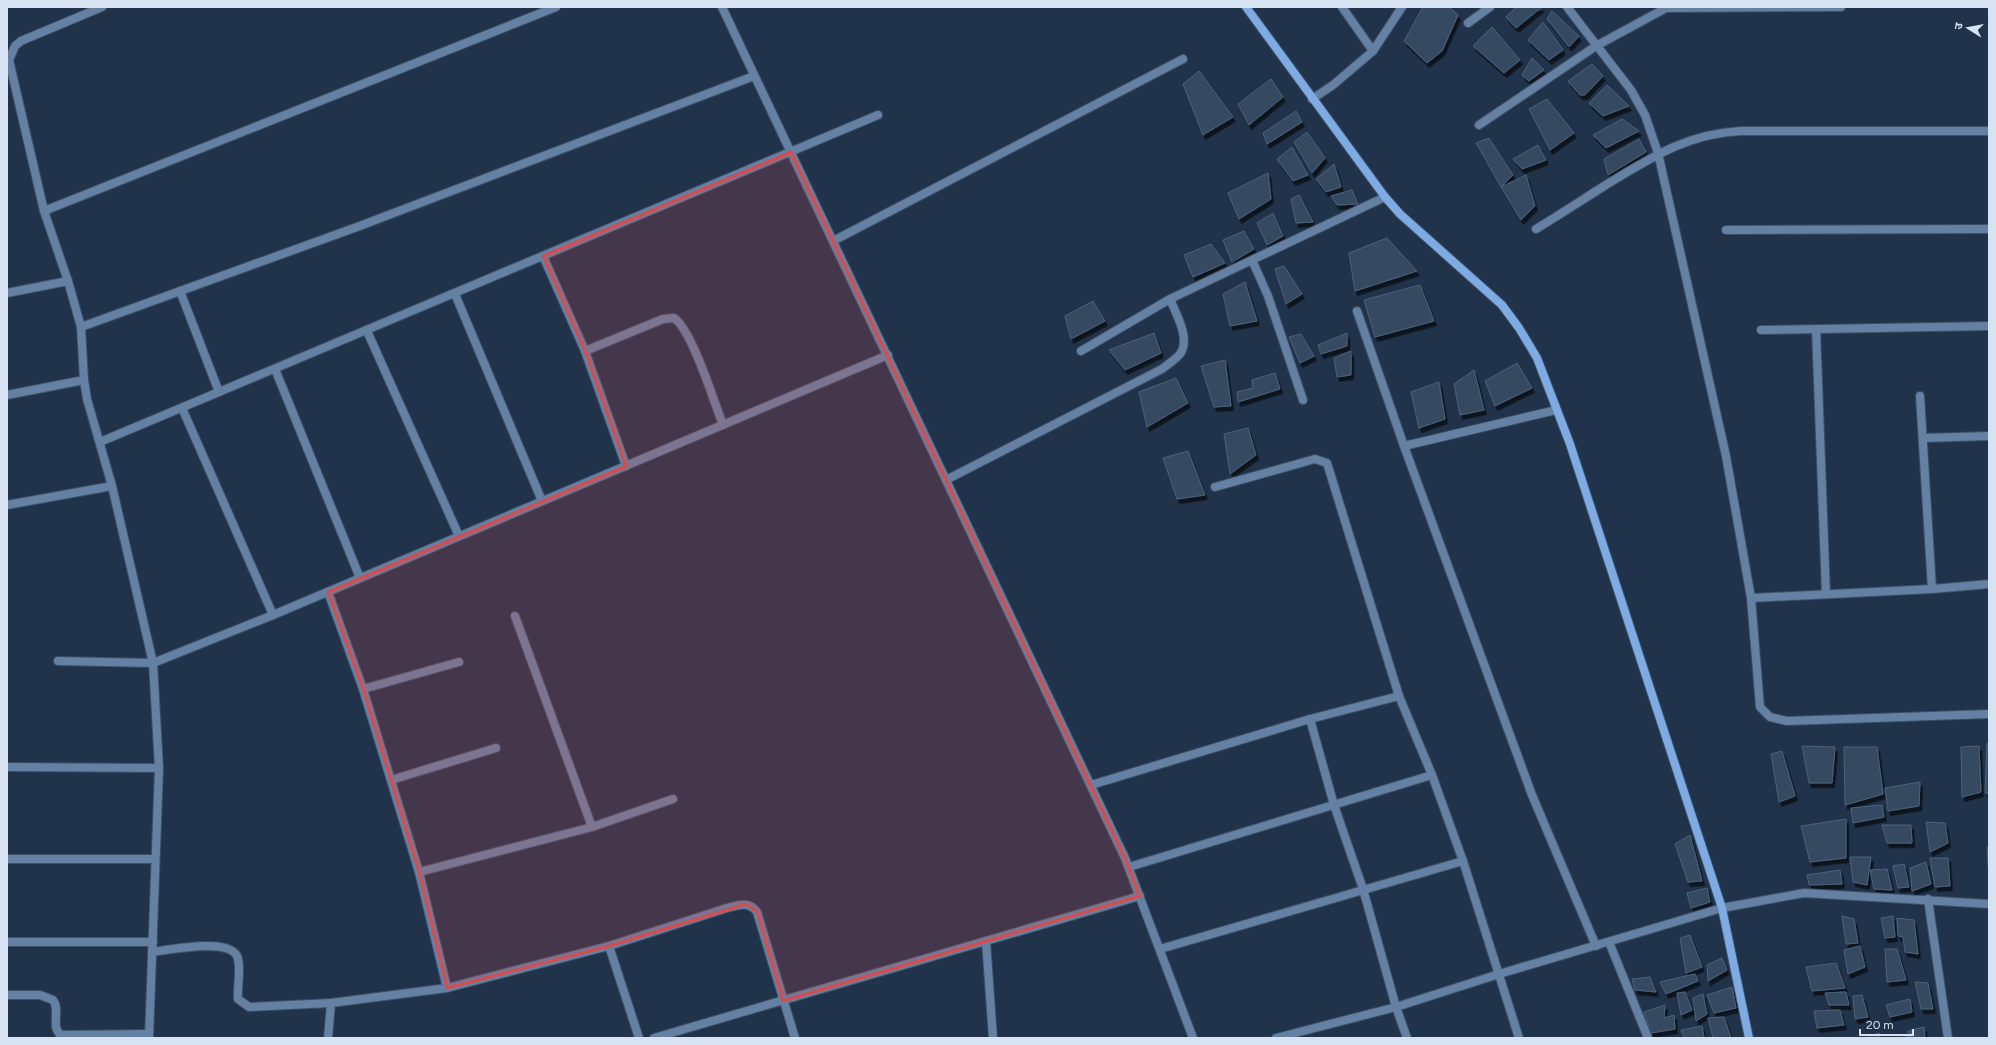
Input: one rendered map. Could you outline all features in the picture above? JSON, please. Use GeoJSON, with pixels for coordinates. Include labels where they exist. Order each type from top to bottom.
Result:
{"type":"FeatureCollection","features":[{"type":"Feature","properties":{"kind":"street"},"geometry":{"type":"LineString","coordinates":[[7,995],[40,995],[53,1000],[56,1008],[56,1028],[61,1035],[149,1036],[159,768],[153,663],[112,486],[87,398],[84,380],[80,327],[68,281],[44,211],[8,61],[15,46],[22,41],[102,7]]}},
{"type":"Feature","properties":{"kind":"street"},"geometry":{"type":"LineString","coordinates":[[44,211],[556,7]]}},
{"type":"Feature","properties":{"kind":"street"},"geometry":{"type":"LineString","coordinates":[[722,7],[1129,867],[1193,1038]]}},
{"type":"Feature","properties":{"kind":"street"},"geometry":{"type":"LineString","coordinates":[[1246,7],[1385,197],[1400,214],[1502,305],[1520,328],[1537,358],[1570,444],[1722,908],[1749,1038]]}},
{"type":"Feature","properties":{"kind":"street"},"geometry":{"type":"LineString","coordinates":[[1342,7],[1373,51]]}},
{"type":"Feature","properties":{"kind":"street"},"geometry":{"type":"LineString","coordinates":[[1312,99],[1333,85],[1373,51],[1402,7]]}},
{"type":"Feature","properties":{"kind":"street"},"geometry":{"type":"LineString","coordinates":[[1468,23],[1490,7]]}},
{"type":"Feature","properties":{"kind":"street"},"geometry":{"type":"LineString","coordinates":[[1567,7],[1631,90],[1645,115],[1658,153],[1726,456],[1751,598],[1760,708],[1770,717],[1787,721],[1989,714]]}},
{"type":"Feature","properties":{"kind":"street"},"geometry":{"type":"LineString","coordinates":[[1479,125],[1596,46],[1666,8],[1841,7]]}},
{"type":"Feature","properties":{"kind":"street"},"geometry":{"type":"LineString","coordinates":[[833,241],[1183,59]]}},
{"type":"Feature","properties":{"kind":"street"},"geometry":{"type":"LineString","coordinates":[[80,327],[357,227],[754,76]]}},
{"type":"Feature","properties":{"kind":"street"},"geometry":{"type":"LineString","coordinates":[[100,442],[878,116]]}},
{"type":"Feature","properties":{"kind":"street"},"geometry":{"type":"LineString","coordinates":[[1536,229],[1658,153],[1692,139],[1726,132],[1989,131]]}},
{"type":"Feature","properties":{"kind":"street"},"geometry":{"type":"LineString","coordinates":[[1081,351],[1170,299],[1385,197]]}},
{"type":"Feature","properties":{"kind":"street"},"geometry":{"type":"LineString","coordinates":[[1726,230],[1989,229]]}},
{"type":"Feature","properties":{"kind":"street"},"geometry":{"type":"LineString","coordinates":[[543,256],[585,351],[626,466]]}},
{"type":"Feature","properties":{"kind":"street"},"geometry":{"type":"LineString","coordinates":[[1252,260],[1268,296],[1303,400]]}},
{"type":"Feature","properties":{"kind":"street"},"geometry":{"type":"LineString","coordinates":[[7,293],[68,281]]}},
{"type":"Feature","properties":{"kind":"street"},"geometry":{"type":"LineString","coordinates":[[180,291],[219,392]]}},
{"type":"Feature","properties":{"kind":"street"},"geometry":{"type":"LineString","coordinates":[[455,294],[542,501]]}},
{"type":"Feature","properties":{"kind":"street"},"geometry":{"type":"LineString","coordinates":[[946,480],[1162,369],[1176,358],[1182,350],[1183,332],[1170,299]]}},
{"type":"Feature","properties":{"kind":"street"},"geometry":{"type":"LineString","coordinates":[[1357,311],[1404,446],[1532,795],[1596,946]]}},
{"type":"Feature","properties":{"kind":"street"},"geometry":{"type":"LineString","coordinates":[[585,351],[663,319],[674,318],[681,324],[693,348],[723,425]]}},
{"type":"Feature","properties":{"kind":"street"},"geometry":{"type":"LineString","coordinates":[[1761,330],[1989,326]]}},
{"type":"Feature","properties":{"kind":"street"},"geometry":{"type":"LineString","coordinates":[[1816,329],[1826,594]]}},
{"type":"Feature","properties":{"kind":"street"},"geometry":{"type":"LineString","coordinates":[[367,331],[459,536]]}},
{"type":"Feature","properties":{"kind":"street"},"geometry":{"type":"LineString","coordinates":[[58,661],[153,663],[273,615],[888,356]]}},
{"type":"Feature","properties":{"kind":"street"},"geometry":{"type":"LineString","coordinates":[[275,369],[360,578]]}},
{"type":"Feature","properties":{"kind":"street"},"geometry":{"type":"LineString","coordinates":[[7,395],[84,380]]}},
{"type":"Feature","properties":{"kind":"street"},"geometry":{"type":"LineString","coordinates":[[1920,396],[1932,589]]}},
{"type":"Feature","properties":{"kind":"street"},"geometry":{"type":"LineString","coordinates":[[182,408],[273,615]]}},
{"type":"Feature","properties":{"kind":"street"},"geometry":{"type":"LineString","coordinates":[[1404,446],[1556,410]]}},
{"type":"Feature","properties":{"kind":"street"},"geometry":{"type":"LineString","coordinates":[[1923,438],[1989,436]]}},
{"type":"Feature","properties":{"kind":"street"},"geometry":{"type":"LineString","coordinates":[[1216,487],[1315,459],[1327,463],[1399,696],[1432,775],[1463,861],[1519,1038]]}},
{"type":"Feature","properties":{"kind":"street"},"geometry":{"type":"LineString","coordinates":[[7,505],[112,486]]}},
{"type":"Feature","properties":{"kind":"street"},"geometry":{"type":"LineString","coordinates":[[1751,598],[1932,589],[1989,584]]}},
{"type":"Feature","properties":{"kind":"street"},"geometry":{"type":"LineString","coordinates":[[328,592],[364,689],[419,872],[447,988]]}},
{"type":"Feature","properties":{"kind":"street"},"geometry":{"type":"LineString","coordinates":[[515,616],[592,827]]}},
{"type":"Feature","properties":{"kind":"street"},"geometry":{"type":"LineString","coordinates":[[364,689],[459,662]]}},
{"type":"Feature","properties":{"kind":"street"},"geometry":{"type":"LineString","coordinates":[[1091,785],[1310,719],[1399,696]]}},
{"type":"Feature","properties":{"kind":"street"},"geometry":{"type":"LineString","coordinates":[[1310,719],[1334,805],[1363,889],[1406,1038]]}},
{"type":"Feature","properties":{"kind":"street"},"geometry":{"type":"LineString","coordinates":[[391,780],[496,748]]}},
{"type":"Feature","properties":{"kind":"street"},"geometry":{"type":"LineString","coordinates":[[7,767],[159,768]]}},
{"type":"Feature","properties":{"kind":"street"},"geometry":{"type":"LineString","coordinates":[[1129,867],[1432,775]]}},
{"type":"Feature","properties":{"kind":"street"},"geometry":{"type":"LineString","coordinates":[[419,872],[592,827],[673,799]]}},
{"type":"Feature","properties":{"kind":"street"},"geometry":{"type":"LineString","coordinates":[[7,859],[156,858]]}},
{"type":"Feature","properties":{"kind":"street"},"geometry":{"type":"LineString","coordinates":[[1160,949],[1463,861]]}},
{"type":"Feature","properties":{"kind":"street"},"geometry":{"type":"LineString","coordinates":[[1276,1038],[1396,1007],[1499,974],[1722,908],[1804,893],[1989,904]]}},
{"type":"Feature","properties":{"kind":"street"},"geometry":{"type":"LineString","coordinates":[[654,1038],[1140,896]]}},
{"type":"Feature","properties":{"kind":"street"},"geometry":{"type":"LineString","coordinates":[[1928,900],[1948,1038]]}},
{"type":"Feature","properties":{"kind":"street"},"geometry":{"type":"LineString","coordinates":[[152,952],[204,946],[226,948],[233,951],[238,958],[238,999],[249,1007],[331,1003],[447,988],[609,946],[727,908],[746,904],[754,908],[757,912],[794,1038]]}},
{"type":"Feature","properties":{"kind":"street"},"geometry":{"type":"LineString","coordinates":[[986,941],[993,1038]]}},
{"type":"Feature","properties":{"kind":"street"},"geometry":{"type":"LineString","coordinates":[[7,942],[153,942]]}},
{"type":"Feature","properties":{"kind":"street"},"geometry":{"type":"LineString","coordinates":[[1609,942],[1648,1038]]}},
{"type":"Feature","properties":{"kind":"street"},"geometry":{"type":"LineString","coordinates":[[609,946],[639,1038]]}},
{"type":"Feature","properties":{"kind":"street"},"geometry":{"type":"LineString","coordinates":[[328,1038],[331,1003]]}},
{"type":"Feature","properties":{"kind":"highlighted area"},"geometry":{"type":"Polygon","coordinates":[[[791,152],[1125,858],[1140,896],[783,1001],[757,912],[746,904],[609,946],[447,988],[419,872],[363,689],[328,592],[626,466],[585,351],[543,256],[791,152]]]}},
{"type":"Feature","properties":{"kind":"building"},"geometry":{"type":"Polygon","coordinates":[[[1423,7],[1449,7],[1458,15],[1442,51],[1427,63],[1404,41],[1423,7]]]}},
{"type":"Feature","properties":{"kind":"building"},"geometry":{"type":"Polygon","coordinates":[[[1516,7],[1542,7],[1516,28],[1506,17],[1516,7]]]}},
{"type":"Feature","properties":{"kind":"building"},"geometry":{"type":"Polygon","coordinates":[[[1552,11],[1579,36],[1569,47],[1547,19],[1552,11]]]}},
{"type":"Feature","properties":{"kind":"building"},"geometry":{"type":"Polygon","coordinates":[[[1543,22],[1563,50],[1549,60],[1528,40],[1543,22]]]}},
{"type":"Feature","properties":{"kind":"building"},"geometry":{"type":"Polygon","coordinates":[[[1492,27],[1520,60],[1504,73],[1473,46],[1492,27]]]}},
{"type":"Feature","properties":{"kind":"building"},"geometry":{"type":"Polygon","coordinates":[[[1532,58],[1544,70],[1529,81],[1522,75],[1532,58]]]}},
{"type":"Feature","properties":{"kind":"building"},"geometry":{"type":"Polygon","coordinates":[[[1592,64],[1603,76],[1585,95],[1580,95],[1568,81],[1592,64]]]}},
{"type":"Feature","properties":{"kind":"building"},"geometry":{"type":"Polygon","coordinates":[[[1199,71],[1233,117],[1203,135],[1183,84],[1199,71]]]}},
{"type":"Feature","properties":{"kind":"building"},"geometry":{"type":"Polygon","coordinates":[[[1271,79],[1283,97],[1249,125],[1238,104],[1271,79]]]}},
{"type":"Feature","properties":{"kind":"building"},"geometry":{"type":"Polygon","coordinates":[[[1607,85],[1629,106],[1603,116],[1589,103],[1607,85]]]}},
{"type":"Feature","properties":{"kind":"building"},"geometry":{"type":"Polygon","coordinates":[[[1547,99],[1574,133],[1550,150],[1529,109],[1547,99]]]}},
{"type":"Feature","properties":{"kind":"building"},"geometry":{"type":"Polygon","coordinates":[[[1296,111],[1302,122],[1267,144],[1263,133],[1296,111]]]}},
{"type":"Feature","properties":{"kind":"building"},"geometry":{"type":"Polygon","coordinates":[[[1622,119],[1639,131],[1606,148],[1593,135],[1622,119]]]}},
{"type":"Feature","properties":{"kind":"building"},"geometry":{"type":"Polygon","coordinates":[[[1307,132],[1325,158],[1312,173],[1294,142],[1307,132]]]}},
{"type":"Feature","properties":{"kind":"building"},"geometry":{"type":"Polygon","coordinates":[[[1489,138],[1513,175],[1501,187],[1476,143],[1489,138]]]}},
{"type":"Feature","properties":{"kind":"building"},"geometry":{"type":"Polygon","coordinates":[[[1639,139],[1646,152],[1608,175],[1604,159],[1639,139]]]}},
{"type":"Feature","properties":{"kind":"building"},"geometry":{"type":"Polygon","coordinates":[[[1538,145],[1546,160],[1522,169],[1513,159],[1538,145]]]}},
{"type":"Feature","properties":{"kind":"building"},"geometry":{"type":"Polygon","coordinates":[[[1292,147],[1308,175],[1293,181],[1277,159],[1292,147]]]}},
{"type":"Feature","properties":{"kind":"building"},"geometry":{"type":"Polygon","coordinates":[[[1334,164],[1341,187],[1326,192],[1316,179],[1334,164]]]}},
{"type":"Feature","properties":{"kind":"building"},"geometry":{"type":"Polygon","coordinates":[[[1268,173],[1271,199],[1239,219],[1228,193],[1268,173]]]}},
{"type":"Feature","properties":{"kind":"building"},"geometry":{"type":"Polygon","coordinates":[[[1526,175],[1535,206],[1521,220],[1501,187],[1526,175]]]}},
{"type":"Feature","properties":{"kind":"building"},"geometry":{"type":"Polygon","coordinates":[[[1352,190],[1358,204],[1337,205],[1331,196],[1352,190]]]}},
{"type":"Feature","properties":{"kind":"building"},"geometry":{"type":"Polygon","coordinates":[[[1299,195],[1313,222],[1296,223],[1291,199],[1299,195]]]}},
{"type":"Feature","properties":{"kind":"building"},"geometry":{"type":"Polygon","coordinates":[[[1273,213],[1283,236],[1267,245],[1257,223],[1273,213]]]}},
{"type":"Feature","properties":{"kind":"building"},"geometry":{"type":"Polygon","coordinates":[[[1244,231],[1254,249],[1232,262],[1223,240],[1244,231]]]}},
{"type":"Feature","properties":{"kind":"building"},"geometry":{"type":"Polygon","coordinates":[[[1387,238],[1417,271],[1355,291],[1349,253],[1387,238]]]}},
{"type":"Feature","properties":{"kind":"building"},"geometry":{"type":"Polygon","coordinates":[[[1211,244],[1225,263],[1193,277],[1184,255],[1211,244]]]}},
{"type":"Feature","properties":{"kind":"building"},"geometry":{"type":"Polygon","coordinates":[[[1284,266],[1302,294],[1286,304],[1275,269],[1284,266]]]}},
{"type":"Feature","properties":{"kind":"building"},"geometry":{"type":"Polygon","coordinates":[[[1245,282],[1257,321],[1230,326],[1223,294],[1245,282]]]}},
{"type":"Feature","properties":{"kind":"building"},"geometry":{"type":"Polygon","coordinates":[[[1420,285],[1434,321],[1375,337],[1364,300],[1420,285]]]}},
{"type":"Feature","properties":{"kind":"building"},"geometry":{"type":"Polygon","coordinates":[[[1093,301],[1105,321],[1071,339],[1065,316],[1093,301]]]}},
{"type":"Feature","properties":{"kind":"building"},"geometry":{"type":"Polygon","coordinates":[[[1154,333],[1161,353],[1125,370],[1109,350],[1154,333]]]}},
{"type":"Feature","properties":{"kind":"building"},"geometry":{"type":"Polygon","coordinates":[[[1347,333],[1347,346],[1321,354],[1318,345],[1347,333]]]}},
{"type":"Feature","properties":{"kind":"building"},"geometry":{"type":"Polygon","coordinates":[[[1301,334],[1314,356],[1300,363],[1289,337],[1301,334]]]}},
{"type":"Feature","properties":{"kind":"building"},"geometry":{"type":"Polygon","coordinates":[[[1351,351],[1351,375],[1337,377],[1334,358],[1351,351]]]}},
{"type":"Feature","properties":{"kind":"building"},"geometry":{"type":"Polygon","coordinates":[[[1225,360],[1231,406],[1214,407],[1201,366],[1225,360]]]}},
{"type":"Feature","properties":{"kind":"building"},"geometry":{"type":"Polygon","coordinates":[[[1517,363],[1532,388],[1495,406],[1485,381],[1517,363]]]}},
{"type":"Feature","properties":{"kind":"building"},"geometry":{"type":"Polygon","coordinates":[[[1474,370],[1484,410],[1460,415],[1454,384],[1474,370]]]}},
{"type":"Feature","properties":{"kind":"building"},"geometry":{"type":"Polygon","coordinates":[[[1275,373],[1280,389],[1238,402],[1237,392],[1253,388],[1252,380],[1275,373]]]}},
{"type":"Feature","properties":{"kind":"building"},"geometry":{"type":"Polygon","coordinates":[[[1176,378],[1188,403],[1147,427],[1139,392],[1176,378]]]}},
{"type":"Feature","properties":{"kind":"building"},"geometry":{"type":"Polygon","coordinates":[[[1439,382],[1445,419],[1419,428],[1411,392],[1439,382]]]}},
{"type":"Feature","properties":{"kind":"building"},"geometry":{"type":"Polygon","coordinates":[[[1248,428],[1256,455],[1230,474],[1224,434],[1248,428]]]}},
{"type":"Feature","properties":{"kind":"building"},"geometry":{"type":"Polygon","coordinates":[[[1188,451],[1205,495],[1177,499],[1163,458],[1188,451]]]}},
{"type":"Feature","properties":{"kind":"building"},"geometry":{"type":"Polygon","coordinates":[[[1987,743],[1989,743],[1989,794],[1985,793],[1987,743]]]}},
{"type":"Feature","properties":{"kind":"building"},"geometry":{"type":"Polygon","coordinates":[[[1802,746],[1835,747],[1832,783],[1809,783],[1802,746]]]}},
{"type":"Feature","properties":{"kind":"building"},"geometry":{"type":"Polygon","coordinates":[[[1979,746],[1981,792],[1962,797],[1961,747],[1979,746]]]}},
{"type":"Feature","properties":{"kind":"building"},"geometry":{"type":"Polygon","coordinates":[[[1844,747],[1877,747],[1883,794],[1845,805],[1844,747]]]}},
{"type":"Feature","properties":{"kind":"building"},"geometry":{"type":"Polygon","coordinates":[[[1782,751],[1795,796],[1779,802],[1771,754],[1782,751]]]}},
{"type":"Feature","properties":{"kind":"building"},"geometry":{"type":"Polygon","coordinates":[[[1920,782],[1919,806],[1888,811],[1885,788],[1920,782]]]}},
{"type":"Feature","properties":{"kind":"building"},"geometry":{"type":"Polygon","coordinates":[[[1882,805],[1884,817],[1853,823],[1851,808],[1882,805]]]}},
{"type":"Feature","properties":{"kind":"building"},"geometry":{"type":"Polygon","coordinates":[[[1846,819],[1846,858],[1810,862],[1801,826],[1846,819]]]}},
{"type":"Feature","properties":{"kind":"building"},"geometry":{"type":"Polygon","coordinates":[[[1926,822],[1945,823],[1948,843],[1930,852],[1926,822]]]}},
{"type":"Feature","properties":{"kind":"building"},"geometry":{"type":"Polygon","coordinates":[[[1882,825],[1911,825],[1912,843],[1887,843],[1882,825]]]}},
{"type":"Feature","properties":{"kind":"building"},"geometry":{"type":"Polygon","coordinates":[[[1690,835],[1702,881],[1688,882],[1675,844],[1690,835]]]}},
{"type":"Feature","properties":{"kind":"building"},"geometry":{"type":"Polygon","coordinates":[[[1987,847],[1989,847],[1989,879],[1987,847]]]}},
{"type":"Feature","properties":{"kind":"building"},"geometry":{"type":"Polygon","coordinates":[[[1850,857],[1871,857],[1867,885],[1853,882],[1850,857]]]}},
{"type":"Feature","properties":{"kind":"building"},"geometry":{"type":"Polygon","coordinates":[[[1930,858],[1948,858],[1950,886],[1935,887],[1930,858]]]}},
{"type":"Feature","properties":{"kind":"building"},"geometry":{"type":"Polygon","coordinates":[[[1926,862],[1931,884],[1912,891],[1910,868],[1926,862]]]}},
{"type":"Feature","properties":{"kind":"building"},"geometry":{"type":"Polygon","coordinates":[[[1904,864],[1909,887],[1898,888],[1893,866],[1904,864]]]}},
{"type":"Feature","properties":{"kind":"building"},"geometry":{"type":"Polygon","coordinates":[[[1887,869],[1892,890],[1874,889],[1870,870],[1887,869]]]}},
{"type":"Feature","properties":{"kind":"building"},"geometry":{"type":"Polygon","coordinates":[[[1840,870],[1842,884],[1809,885],[1807,875],[1840,870]]]}},
{"type":"Feature","properties":{"kind":"building"},"geometry":{"type":"Polygon","coordinates":[[[1707,888],[1710,902],[1691,908],[1687,893],[1707,888]]]}},
{"type":"Feature","properties":{"kind":"building"},"geometry":{"type":"Polygon","coordinates":[[[1842,916],[1854,919],[1858,943],[1846,944],[1842,916]]]}},
{"type":"Feature","properties":{"kind":"building"},"geometry":{"type":"Polygon","coordinates":[[[1893,916],[1895,937],[1885,938],[1881,918],[1893,916]]]}},
{"type":"Feature","properties":{"kind":"building"},"geometry":{"type":"Polygon","coordinates":[[[1897,918],[1914,920],[1918,954],[1905,952],[1903,937],[1898,936],[1897,918]]]}},
{"type":"Feature","properties":{"kind":"building"},"geometry":{"type":"Polygon","coordinates":[[[1690,935],[1702,967],[1686,973],[1680,938],[1690,935]]]}},
{"type":"Feature","properties":{"kind":"building"},"geometry":{"type":"Polygon","coordinates":[[[1860,946],[1865,967],[1848,974],[1844,950],[1860,946]]]}},
{"type":"Feature","properties":{"kind":"building"},"geometry":{"type":"Polygon","coordinates":[[[1885,949],[1897,949],[1906,980],[1887,982],[1885,949]]]}},
{"type":"Feature","properties":{"kind":"building"},"geometry":{"type":"Polygon","coordinates":[[[1722,958],[1727,970],[1708,981],[1707,965],[1722,958]]]}},
{"type":"Feature","properties":{"kind":"building"},"geometry":{"type":"Polygon","coordinates":[[[1836,963],[1845,988],[1812,991],[1806,967],[1836,963]]]}},
{"type":"Feature","properties":{"kind":"building"},"geometry":{"type":"Polygon","coordinates":[[[1695,974],[1698,981],[1666,994],[1660,982],[1695,974]]]}},
{"type":"Feature","properties":{"kind":"building"},"geometry":{"type":"Polygon","coordinates":[[[1650,977],[1656,992],[1635,990],[1632,979],[1650,977]]]}},
{"type":"Feature","properties":{"kind":"building"},"geometry":{"type":"Polygon","coordinates":[[[1915,982],[1928,983],[1933,1009],[1921,1009],[1915,982]]]}},
{"type":"Feature","properties":{"kind":"building"},"geometry":{"type":"Polygon","coordinates":[[[1732,987],[1736,1008],[1714,1013],[1707,995],[1732,987]]]}},
{"type":"Feature","properties":{"kind":"building"},"geometry":{"type":"Polygon","coordinates":[[[1685,992],[1692,1010],[1681,1015],[1677,993],[1685,992]]]}},
{"type":"Feature","properties":{"kind":"building"},"geometry":{"type":"Polygon","coordinates":[[[1846,992],[1849,1005],[1829,1005],[1825,993],[1846,992]]]}},
{"type":"Feature","properties":{"kind":"building"},"geometry":{"type":"Polygon","coordinates":[[[1703,994],[1707,1014],[1696,1021],[1693,998],[1703,994]]]}},
{"type":"Feature","properties":{"kind":"building"},"geometry":{"type":"Polygon","coordinates":[[[1862,995],[1868,1017],[1855,1019],[1853,996],[1862,995]]]}},
{"type":"Feature","properties":{"kind":"building"},"geometry":{"type":"Polygon","coordinates":[[[1910,999],[1912,1012],[1890,1017],[1886,1005],[1910,999]]]}},
{"type":"Feature","properties":{"kind":"building"},"geometry":{"type":"Polygon","coordinates":[[[1665,1005],[1664,1018],[1674,1015],[1675,1029],[1651,1033],[1644,1012],[1665,1005]]]}},
{"type":"Feature","properties":{"kind":"building"},"geometry":{"type":"Polygon","coordinates":[[[1840,1010],[1844,1025],[1817,1028],[1814,1011],[1840,1010]]]}},
{"type":"Feature","properties":{"kind":"building"},"geometry":{"type":"Polygon","coordinates":[[[1724,1017],[1731,1038],[1713,1038],[1708,1018],[1724,1017]]]}},
{"type":"Feature","properties":{"kind":"building"},"geometry":{"type":"Polygon","coordinates":[[[1702,1026],[1704,1038],[1684,1038],[1681,1030],[1702,1026]]]}},
{"type":"Feature","properties":{"kind":"building"},"geometry":{"type":"Polygon","coordinates":[[[1924,1027],[1925,1038],[1916,1038],[1915,1034],[1908,1033],[1908,1031],[1924,1027]]]}},
{"type":"Feature","properties":{"kind":"building"},"geometry":{"type":"Polygon","coordinates":[[[1879,1033],[1879,1038],[1871,1038],[1870,1036],[1879,1033]]]}},
{"type":"Feature","properties":{"kind":"building"},"geometry":{"type":"Polygon","coordinates":[[[1914,1036],[1914,1038],[1896,1038],[1914,1036]]]}}]}
